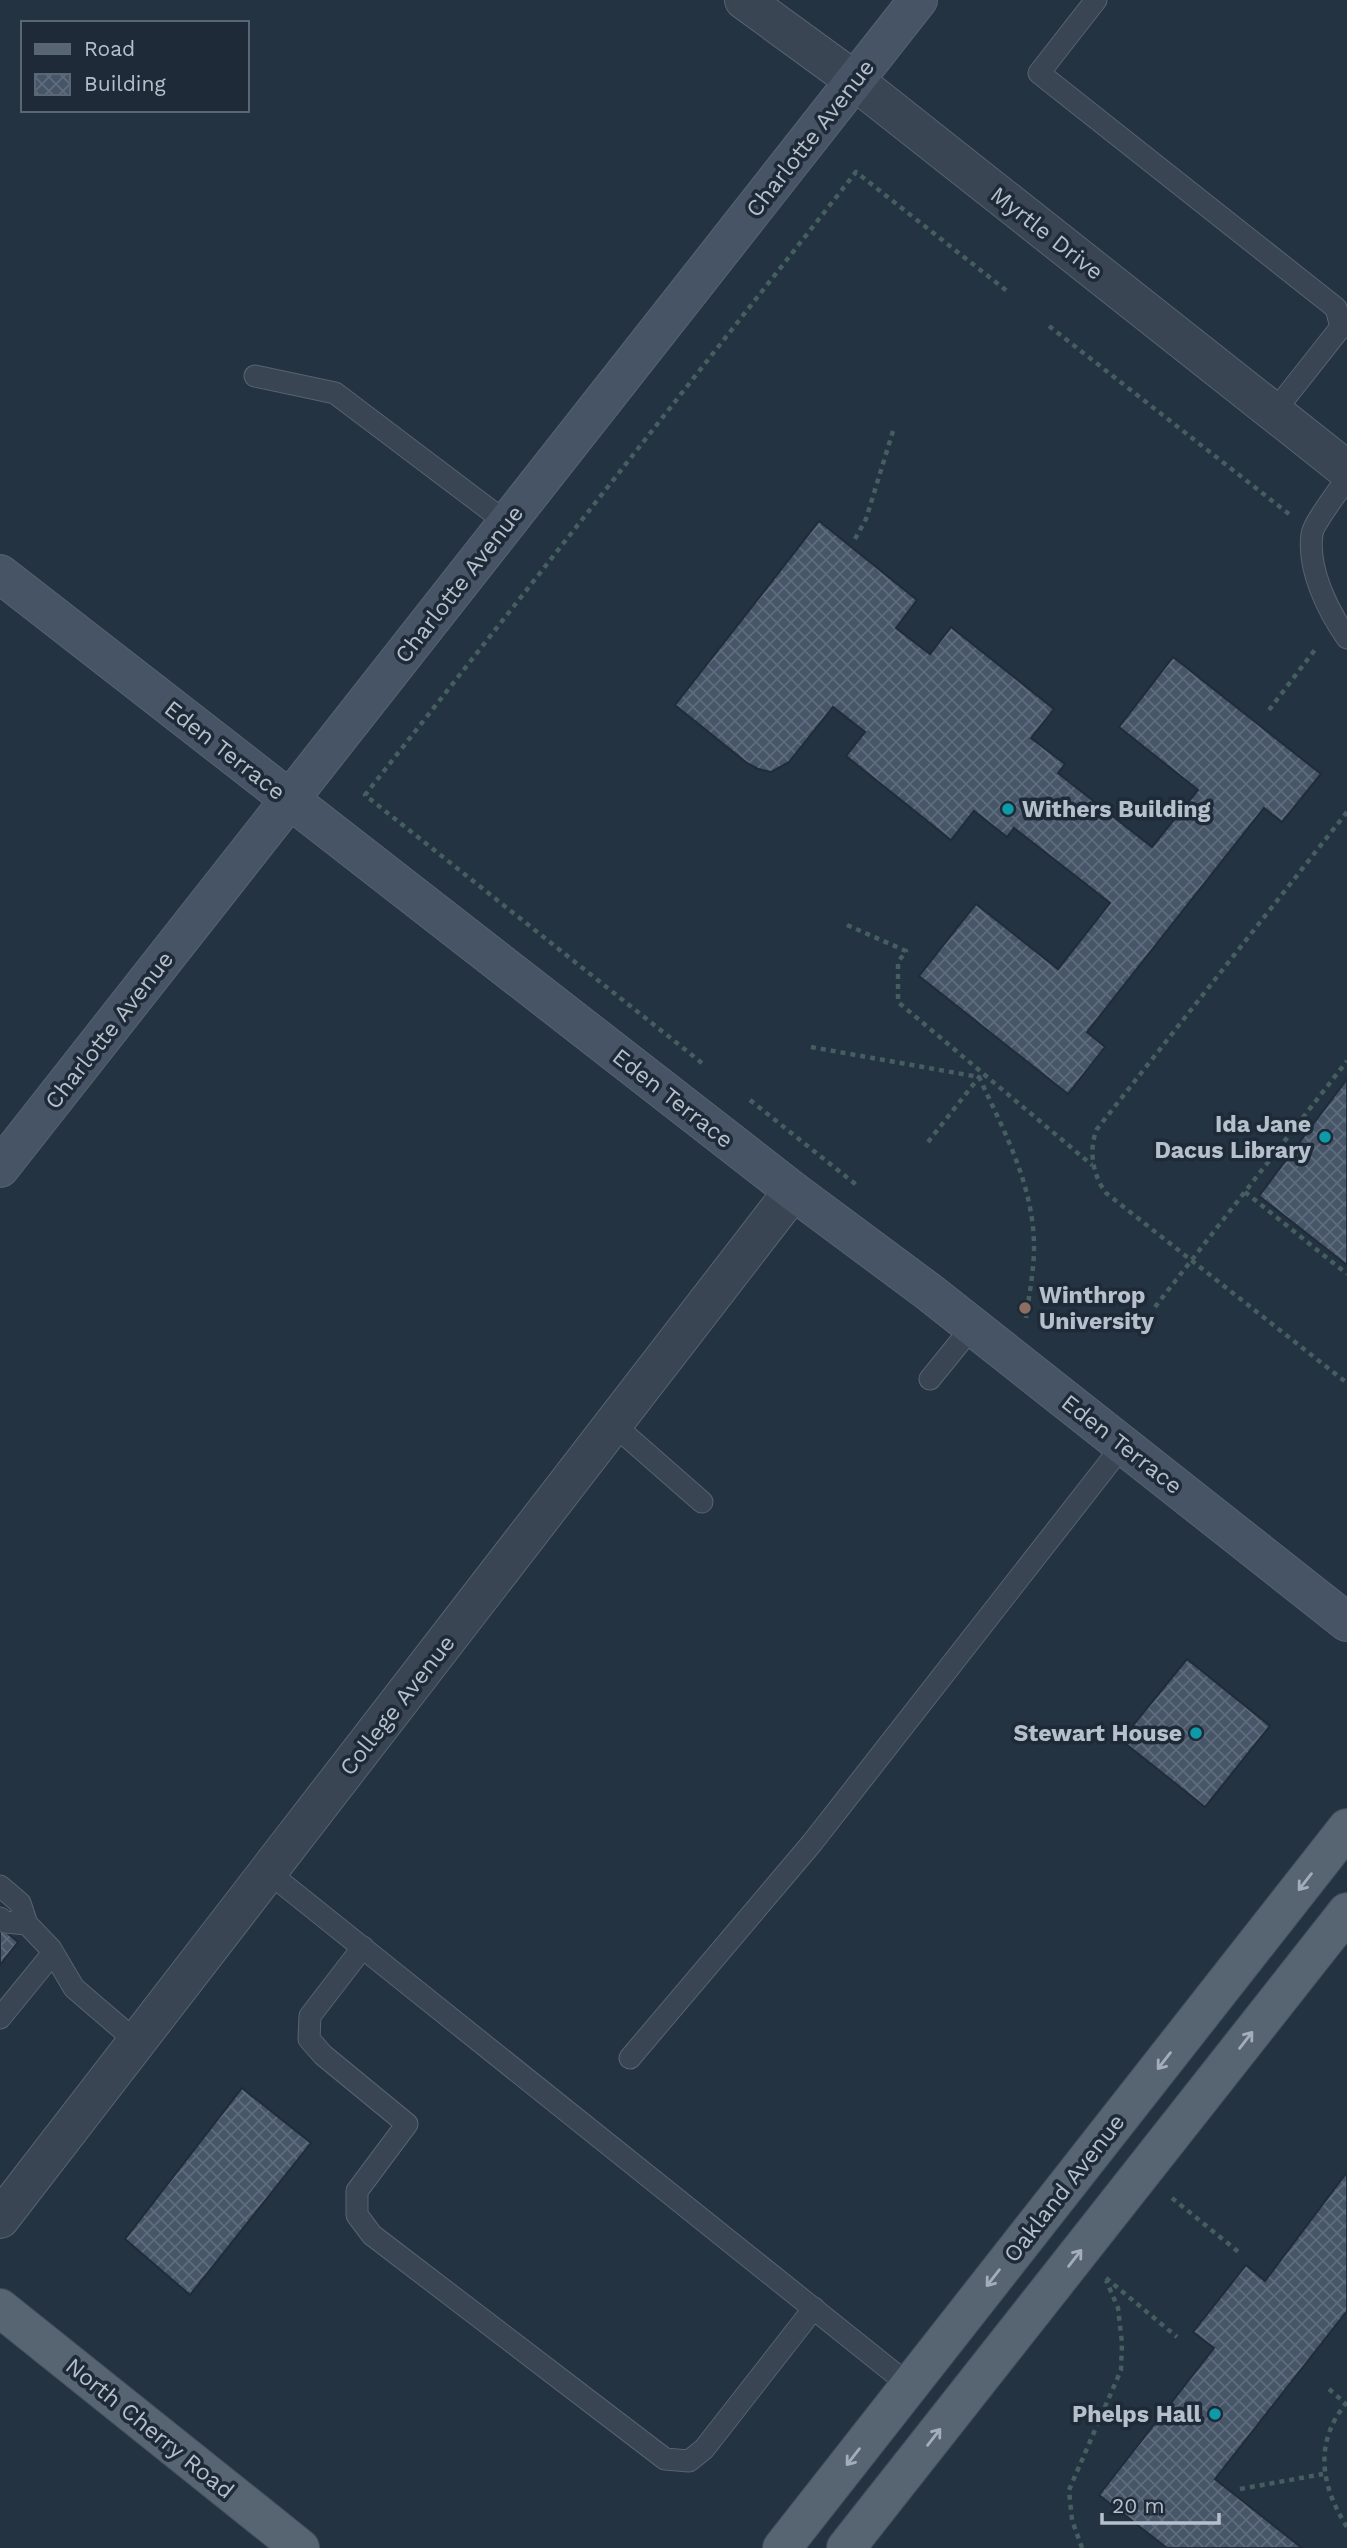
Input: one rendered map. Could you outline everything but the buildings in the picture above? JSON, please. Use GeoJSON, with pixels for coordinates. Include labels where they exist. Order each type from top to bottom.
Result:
{"type":"FeatureCollection","features":[{"type":"Feature","properties":{"kind":"main road","name":"Oakland Avenue"},"geometry":{"type":"LineString","coordinates":[[782,2548],[1347,1828]]}},
{"type":"Feature","properties":{"kind":"main road"},"geometry":{"type":"LineString","coordinates":[[846,2548],[1347,1912]]}},
{"type":"Feature","properties":{"kind":"main road","name":"North Cherry Road"},"geometry":{"type":"LineString","coordinates":[[0,2308],[300,2548]]}},
{"type":"Feature","properties":{"kind":"street","name":"Myrtle Drive"},"geometry":{"type":"LineString","coordinates":[[744,0],[855,81],[1347,470]]}},
{"type":"Feature","properties":{"kind":"street","name":"Charlotte Avenue"},"geometry":{"type":"LineString","coordinates":[[0,1168],[918,0]]}},
{"type":"Feature","properties":{"kind":"street","name":"Eden Terrace"},"geometry":{"type":"LineString","coordinates":[[0,574],[793,1191],[973,1326],[1347,1622]]}},
{"type":"Feature","properties":{"kind":"street","name":"College Avenue"},"geometry":{"type":"LineString","coordinates":[[0,2219],[793,1191]]}},
{"type":"Feature","properties":{"kind":"lane"},"geometry":{"type":"LineString","coordinates":[[1096,0],[1040,74],[1336,308],[1344,327],[1273,412]]}},
{"type":"Feature","properties":{"kind":"lane"},"geometry":{"type":"LineString","coordinates":[[255,376],[335,393],[507,523]]}},
{"type":"Feature","properties":{"kind":"lane"},"geometry":{"type":"LineString","coordinates":[[1347,478],[1312,533],[1315,574],[1335,621],[1347,638]]}},
{"type":"Feature","properties":{"kind":"lane"},"geometry":{"type":"LineString","coordinates":[[930,1379],[973,1326]]}},
{"type":"Feature","properties":{"kind":"lane"},"geometry":{"type":"LineString","coordinates":[[613,1424],[702,1502]]}},
{"type":"Feature","properties":{"kind":"lane"},"geometry":{"type":"LineString","coordinates":[[630,2058],[812,1843],[1123,1445]]}},
{"type":"Feature","properties":{"kind":"lane"},"geometry":{"type":"LineString","coordinates":[[268,1872],[909,2385]]}},
{"type":"Feature","properties":{"kind":"lane"},"geometry":{"type":"LineString","coordinates":[[0,1886],[20,1903],[27,1924],[53,1953],[74,1987],[137,2042]]}},
{"type":"Feature","properties":{"kind":"lane"},"geometry":{"type":"LineString","coordinates":[[0,1918],[5,1922],[27,1924]]}},
{"type":"Feature","properties":{"kind":"lane"},"geometry":{"type":"LineString","coordinates":[[363,1947],[310,2016],[309,2039],[323,2055],[407,2124],[358,2191],[357,2215],[372,2235],[665,2459],[689,2460],[704,2449],[814,2308]]}},
{"type":"Feature","properties":{"kind":"lane"},"geometry":{"type":"LineString","coordinates":[[0,2018],[53,1953]]}},
{"type":"Feature","properties":{"kind":"path"},"geometry":{"type":"LineString","coordinates":[[702,1063],[365,795],[856,172],[1007,291]]}},
{"type":"Feature","properties":{"kind":"path"},"geometry":{"type":"LineString","coordinates":[[1049,326],[1312,533]]}},
{"type":"Feature","properties":{"kind":"path"},"geometry":{"type":"LineString","coordinates":[[855,539],[866,519],[893,431]]}},
{"type":"Feature","properties":{"kind":"path"},"geometry":{"type":"LineString","coordinates":[[1269,710],[1321,643]]}},
{"type":"Feature","properties":{"kind":"path"},"geometry":{"type":"LineString","coordinates":[[1347,812],[1097,1129],[1093,1138],[1093,1165],[1098,1183],[1106,1193],[1347,1382]]}},
{"type":"Feature","properties":{"kind":"path"},"geometry":{"type":"LineString","coordinates":[[847,925],[906,951],[898,962],[898,1002],[981,1075],[1093,1165]]}},
{"type":"Feature","properties":{"kind":"path"},"geometry":{"type":"LineString","coordinates":[[811,1047],[981,1075]]}},
{"type":"Feature","properties":{"kind":"path"},"geometry":{"type":"LineString","coordinates":[[1155,1307],[1347,1061]]}},
{"type":"Feature","properties":{"kind":"path"},"geometry":{"type":"LineString","coordinates":[[929,1142],[981,1075]]}},
{"type":"Feature","properties":{"kind":"path"},"geometry":{"type":"LineString","coordinates":[[981,1075],[1017,1161],[1028,1205],[1034,1247],[1026,1319]]}},
{"type":"Feature","properties":{"kind":"path"},"geometry":{"type":"LineString","coordinates":[[750,1100],[865,1192]]}},
{"type":"Feature","properties":{"kind":"path"},"geometry":{"type":"LineString","coordinates":[[1245,1192],[1347,1274]]}},
{"type":"Feature","properties":{"kind":"path"},"geometry":{"type":"LineString","coordinates":[[1168,2195],[1241,2254]]}},
{"type":"Feature","properties":{"kind":"path"},"geometry":{"type":"LineString","coordinates":[[1105,2277],[1113,2267]]}},
{"type":"Feature","properties":{"kind":"path"},"geometry":{"type":"LineString","coordinates":[[1105,2277],[1177,2337]]}},
{"type":"Feature","properties":{"kind":"path"},"geometry":{"type":"LineString","coordinates":[[1082,2548],[1072,2520],[1069,2490],[1121,2370],[1122,2343],[1118,2308],[1105,2277]]}},
{"type":"Feature","properties":{"kind":"path"},"geometry":{"type":"LineString","coordinates":[[1329,2389],[1346,2403],[1337,2415],[1326,2443],[1323,2474],[1334,2507],[1347,2528]]}},
{"type":"Feature","properties":{"kind":"path"},"geometry":{"type":"LineString","coordinates":[[1240,2489],[1323,2474]]}},
{"type":"Feature","properties":{"kind":"place","name":"Withers Building"},"geometry":{"type":"Point","coordinates":[1008,809]}},
{"type":"Feature","properties":{"kind":"place","name":"Ida Jane Dacus Library"},"geometry":{"type":"Point","coordinates":[1325,1137]}},
{"type":"Feature","properties":{"kind":"place","name":"Winthrop University"},"geometry":{"type":"Point","coordinates":[1025,1308]}},
{"type":"Feature","properties":{"kind":"place","name":"Stewart House"},"geometry":{"type":"Point","coordinates":[1196,1733]}},
{"type":"Feature","properties":{"kind":"place","name":"Phelps Hall"},"geometry":{"type":"Point","coordinates":[1215,2414]}}]}
